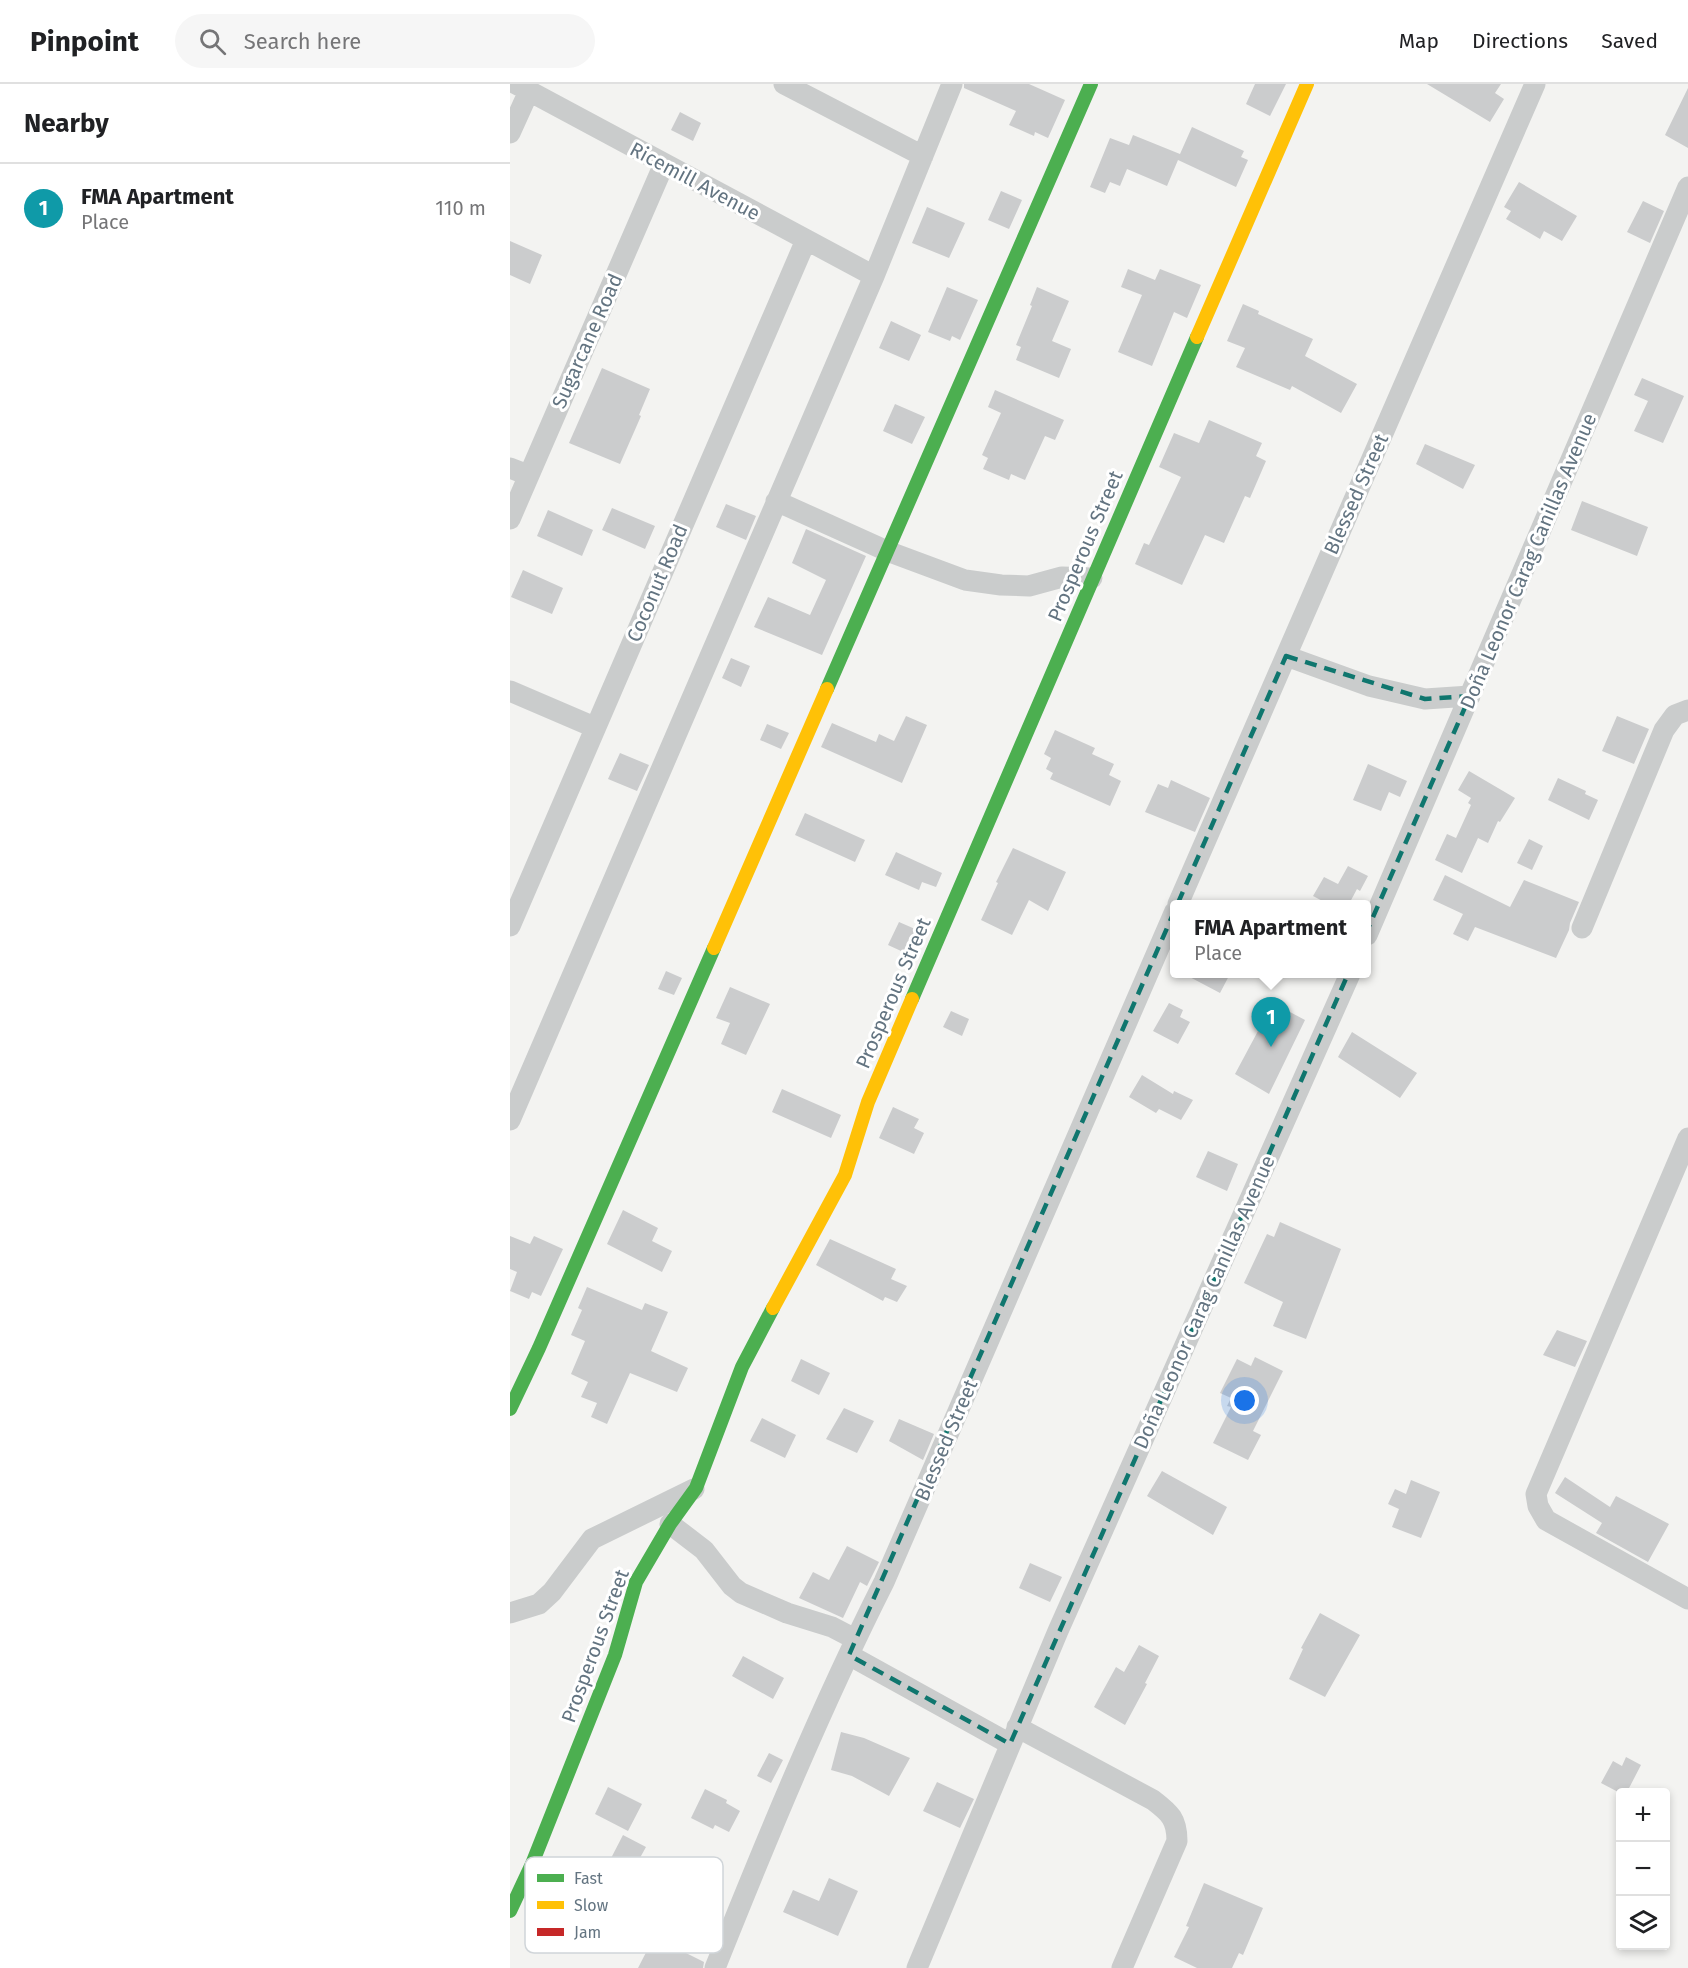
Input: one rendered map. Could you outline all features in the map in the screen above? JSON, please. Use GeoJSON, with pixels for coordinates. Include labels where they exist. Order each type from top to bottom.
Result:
{"type":"FeatureCollection","features":[{"type":"Feature","properties":{"kind":"street"},"geometry":{"type":"LineString","coordinates":[[784,84],[923,156]]}},
{"type":"Feature","properties":{"kind":"street"},"geometry":{"type":"LineString","coordinates":[[510,1120],[874,276],[952,84]]}},
{"type":"Feature","properties":{"kind":"street"},"geometry":{"type":"LineString","coordinates":[[510,1409],[1091,84]]}},
{"type":"Feature","properties":{"kind":"street","name":"Prosperous Street"},"geometry":{"type":"LineString","coordinates":[[535,1857],[615,1655],[636,1582],[670,1524],[696,1488],[742,1367],[845,1175],[868,1102],[1092,578],[1307,84]]}},
{"type":"Feature","properties":{"kind":"street","name":"Blessed Street"},"geometry":{"type":"LineString","coordinates":[[1180,900],[1535,84]]}},
{"type":"Feature","properties":{"kind":"street"},"geometry":{"type":"LineString","coordinates":[[510,133],[522,88]]}},
{"type":"Feature","properties":{"kind":"street","name":"Ricemill Avenue"},"geometry":{"type":"LineString","coordinates":[[522,88],[874,276]]}},
{"type":"Feature","properties":{"kind":"street","name":"Sugarcane Road"},"geometry":{"type":"LineString","coordinates":[[510,519],[519,472],[664,164]]}},
{"type":"Feature","properties":{"kind":"street","name":"Doña Leonor Carag Canillas Avenue"},"geometry":{"type":"LineString","coordinates":[[1371,926],[1688,187]]}},
{"type":"Feature","properties":{"kind":"street","name":"Coconut Road"},"geometry":{"type":"LineString","coordinates":[[510,926],[806,240]]}},
{"type":"Feature","properties":{"kind":"street"},"geometry":{"type":"LineString","coordinates":[[776,501],[887,551],[965,580],[1029,586],[1062,577],[1092,578]]}},
{"type":"Feature","properties":{"kind":"street"},"geometry":{"type":"LineString","coordinates":[[1286,656],[1369,686],[1425,699],[1470,696]]}},
{"type":"Feature","properties":{"kind":"street"},"geometry":{"type":"LineString","coordinates":[[510,691],[594,727]]}},
{"type":"Feature","properties":{"kind":"street"},"geometry":{"type":"LineString","coordinates":[[1582,928],[1664,730],[1675,715],[1688,710]]}},
{"type":"Feature","properties":{"kind":"street","name":"Blessed Street"},"geometry":{"type":"LineString","coordinates":[[723,1948],[758,1862],[852,1647],[884,1582],[1170,923]]}},
{"type":"Feature","properties":{"kind":"street","name":"Doña Leonor Carag Canillas Avenue"},"geometry":{"type":"LineString","coordinates":[[917,1968],[1058,1631],[1348,978]]}},
{"type":"Feature","properties":{"kind":"street"},"geometry":{"type":"LineString","coordinates":[[1688,1138],[1536,1494],[1538,1506],[1546,1520],[1688,1599]]}},
{"type":"Feature","properties":{"kind":"street"},"geometry":{"type":"LineString","coordinates":[[510,1613],[539,1604],[552,1592],[592,1539],[696,1488]]}},
{"type":"Feature","properties":{"kind":"street"},"geometry":{"type":"LineString","coordinates":[[670,1524],[704,1550],[732,1586],[741,1593],[787,1613],[832,1627],[852,1647],[1014,1735],[1153,1800],[1169,1812],[1177,1828],[1177,1842],[1122,1968]]}},
{"type":"Feature","properties":{"kind":"street","name":"Prosperous Street"},"geometry":{"type":"LineString","coordinates":[[510,1911],[525,1879]]}},
{"type":"Feature","properties":{"kind":"street","name":"Blessed Street"},"geometry":{"type":"LineString","coordinates":[[715,1968],[721,1953]]}},
{"type":"Feature","properties":{"kind":"highlighted area"},"geometry":{"type":"Polygon","coordinates":[[[1286,656],[1425,699],[1470,696],[1010,1744],[849,1655],[1286,656]]]}},
{"type":"Feature","properties":{"kind":"building"},"geometry":{"type":"Polygon","coordinates":[[[964,84],[1029,84],[1065,100],[1048,138],[1035,132],[1034,136],[1009,125],[1016,111],[964,88],[964,84]]]}},
{"type":"Feature","properties":{"kind":"building"},"geometry":{"type":"Polygon","coordinates":[[[1255,84],[1286,84],[1270,116],[1246,104],[1255,84]]]}},
{"type":"Feature","properties":{"kind":"building"},"geometry":{"type":"Polygon","coordinates":[[[1427,84],[1501,84],[1495,93],[1504,99],[1490,122],[1427,84]]]}},
{"type":"Feature","properties":{"kind":"building"},"geometry":{"type":"Polygon","coordinates":[[[1688,88],[1688,148],[1665,135],[1688,88]]]}},
{"type":"Feature","properties":{"kind":"building"},"geometry":{"type":"Polygon","coordinates":[[[680,112],[701,123],[693,141],[671,130],[680,112]]]}},
{"type":"Feature","properties":{"kind":"building"},"geometry":{"type":"Polygon","coordinates":[[[1192,127],[1244,151],[1241,157],[1248,160],[1236,187],[1178,160],[1167,186],[1127,169],[1120,186],[1110,182],[1105,193],[1090,187],[1110,138],[1129,145],[1133,135],[1180,154],[1192,127]]]}},
{"type":"Feature","properties":{"kind":"building"},"geometry":{"type":"Polygon","coordinates":[[[1519,182],[1577,216],[1562,241],[1544,231],[1540,239],[1506,219],[1511,211],[1504,207],[1519,182]]]}},
{"type":"Feature","properties":{"kind":"building"},"geometry":{"type":"Polygon","coordinates":[[[1001,191],[1022,200],[1009,229],[988,220],[1001,191]]]}},
{"type":"Feature","properties":{"kind":"building"},"geometry":{"type":"Polygon","coordinates":[[[1643,201],[1664,211],[1650,243],[1627,232],[1643,201]]]}},
{"type":"Feature","properties":{"kind":"building"},"geometry":{"type":"Polygon","coordinates":[[[927,207],[965,223],[949,258],[912,243],[927,207]]]}},
{"type":"Feature","properties":{"kind":"building"},"geometry":{"type":"Polygon","coordinates":[[[510,241],[542,255],[530,284],[510,275],[510,241]]]}},
{"type":"Feature","properties":{"kind":"building"},"geometry":{"type":"Polygon","coordinates":[[[1128,269],[1155,280],[1160,269],[1201,285],[1187,318],[1174,312],[1152,366],[1118,352],[1142,295],[1121,287],[1128,269]]]}},
{"type":"Feature","properties":{"kind":"building"},"geometry":{"type":"Polygon","coordinates":[[[947,287],[978,300],[960,340],[952,336],[950,341],[928,332],[947,287]]]}},
{"type":"Feature","properties":{"kind":"building"},"geometry":{"type":"Polygon","coordinates":[[[1037,287],[1069,301],[1052,341],[1071,349],[1059,378],[1016,360],[1021,347],[1016,345],[1037,287]]]}},
{"type":"Feature","properties":{"kind":"building"},"geometry":{"type":"Polygon","coordinates":[[[1243,304],[1259,311],[1258,314],[1313,339],[1305,356],[1357,384],[1341,413],[1292,386],[1290,390],[1236,367],[1245,348],[1227,341],[1243,304]]]}},
{"type":"Feature","properties":{"kind":"building"},"geometry":{"type":"Polygon","coordinates":[[[891,321],[921,335],[909,361],[879,348],[891,321]]]}},
{"type":"Feature","properties":{"kind":"building"},"geometry":{"type":"Polygon","coordinates":[[[602,368],[650,389],[620,464],[569,443],[602,368]]]}},
{"type":"Feature","properties":{"kind":"building"},"geometry":{"type":"Polygon","coordinates":[[[1642,378],[1684,396],[1663,443],[1634,431],[1648,401],[1634,395],[1642,378]]]}},
{"type":"Feature","properties":{"kind":"building"},"geometry":{"type":"Polygon","coordinates":[[[995,390],[1064,420],[1055,440],[1045,436],[1025,480],[1011,474],[1009,480],[983,469],[988,458],[982,455],[1001,413],[988,407],[995,390]]]}},
{"type":"Feature","properties":{"kind":"building"},"geometry":{"type":"Polygon","coordinates":[[[895,404],[925,417],[912,444],[883,431],[895,404]]]}},
{"type":"Feature","properties":{"kind":"building"},"geometry":{"type":"Polygon","coordinates":[[[1209,420],[1262,443],[1256,456],[1266,461],[1250,498],[1245,496],[1224,543],[1205,535],[1182,585],[1135,564],[1144,543],[1149,545],[1181,477],[1159,467],[1174,433],[1199,443],[1209,420]]]}},
{"type":"Feature","properties":{"kind":"building"},"geometry":{"type":"Polygon","coordinates":[[[1425,444],[1475,465],[1463,489],[1416,464],[1425,444]]]}},
{"type":"Feature","properties":{"kind":"building"},"geometry":{"type":"Polygon","coordinates":[[[1582,501],[1648,527],[1637,556],[1571,530],[1582,501]]]}},
{"type":"Feature","properties":{"kind":"building"},"geometry":{"type":"Polygon","coordinates":[[[726,504],[756,516],[746,540],[716,527],[726,504]]]}},
{"type":"Feature","properties":{"kind":"building"},"geometry":{"type":"Polygon","coordinates":[[[612,508],[655,526],[645,549],[602,530],[612,508]]]}},
{"type":"Feature","properties":{"kind":"building"},"geometry":{"type":"Polygon","coordinates":[[[548,510],[593,530],[582,556],[537,536],[548,510]]]}},
{"type":"Feature","properties":{"kind":"building"},"geometry":{"type":"Polygon","coordinates":[[[806,529],[866,556],[822,655],[754,627],[768,597],[810,615],[826,580],[792,563],[806,529]]]}},
{"type":"Feature","properties":{"kind":"building"},"geometry":{"type":"Polygon","coordinates":[[[523,570],[563,588],[552,614],[511,597],[523,570]]]}},
{"type":"Feature","properties":{"kind":"building"},"geometry":{"type":"Polygon","coordinates":[[[731,658],[750,666],[741,687],[722,678],[731,658]]]}},
{"type":"Feature","properties":{"kind":"building"},"geometry":{"type":"Polygon","coordinates":[[[906,716],[927,725],[902,783],[821,747],[832,723],[876,742],[879,734],[894,741],[906,716]]]}},
{"type":"Feature","properties":{"kind":"building"},"geometry":{"type":"Polygon","coordinates":[[[1617,716],[1649,729],[1634,764],[1602,751],[1617,716]]]}},
{"type":"Feature","properties":{"kind":"building"},"geometry":{"type":"Polygon","coordinates":[[[767,724],[789,733],[781,749],[760,740],[767,724]]]}},
{"type":"Feature","properties":{"kind":"building"},"geometry":{"type":"Polygon","coordinates":[[[1055,730],[1095,748],[1092,754],[1114,764],[1109,775],[1121,781],[1110,806],[1050,779],[1053,773],[1046,769],[1051,758],[1044,754],[1055,730]]]}},
{"type":"Feature","properties":{"kind":"building"},"geometry":{"type":"Polygon","coordinates":[[[620,753],[649,765],[637,791],[608,779],[620,753]]]}},
{"type":"Feature","properties":{"kind":"building"},"geometry":{"type":"Polygon","coordinates":[[[1368,764],[1407,781],[1400,797],[1389,792],[1381,811],[1353,800],[1368,764]]]}},
{"type":"Feature","properties":{"kind":"building"},"geometry":{"type":"Polygon","coordinates":[[[1469,771],[1515,798],[1500,822],[1498,821],[1488,843],[1478,838],[1462,873],[1435,860],[1447,834],[1456,838],[1471,805],[1468,803],[1471,798],[1458,790],[1469,771]]]}},
{"type":"Feature","properties":{"kind":"building"},"geometry":{"type":"Polygon","coordinates":[[[1558,778],[1586,791],[1585,794],[1598,800],[1589,820],[1548,800],[1558,778]]]}},
{"type":"Feature","properties":{"kind":"building"},"geometry":{"type":"Polygon","coordinates":[[[1171,780],[1210,798],[1195,832],[1145,812],[1158,784],[1168,788],[1171,780]]]}},
{"type":"Feature","properties":{"kind":"building"},"geometry":{"type":"Polygon","coordinates":[[[805,813],[865,840],[855,862],[795,835],[805,813]]]}},
{"type":"Feature","properties":{"kind":"building"},"geometry":{"type":"Polygon","coordinates":[[[1529,839],[1543,846],[1532,870],[1517,863],[1529,839]]]}},
{"type":"Feature","properties":{"kind":"building"},"geometry":{"type":"Polygon","coordinates":[[[1013,848],[1066,872],[1048,911],[1029,900],[1012,935],[981,920],[1013,848]]]}},
{"type":"Feature","properties":{"kind":"building"},"geometry":{"type":"Polygon","coordinates":[[[896,852],[942,873],[936,887],[922,882],[919,890],[885,875],[896,852]]]}},
{"type":"Feature","properties":{"kind":"building"},"geometry":{"type":"Polygon","coordinates":[[[1348,866],[1368,876],[1360,891],[1357,889],[1351,900],[1320,900],[1313,896],[1324,877],[1338,884],[1348,866]]]}},
{"type":"Feature","properties":{"kind":"building"},"geometry":{"type":"Polygon","coordinates":[[[1445,875],[1510,907],[1524,880],[1579,902],[1556,958],[1475,927],[1468,941],[1453,934],[1463,914],[1433,900],[1445,875]]]}},
{"type":"Feature","properties":{"kind":"building"},"geometry":{"type":"Polygon","coordinates":[[[899,922],[922,932],[912,956],[888,945],[899,922]]]}},
{"type":"Feature","properties":{"kind":"building"},"geometry":{"type":"Polygon","coordinates":[[[666,971],[682,978],[674,995],[658,989],[666,971]]]}},
{"type":"Feature","properties":{"kind":"building"},"geometry":{"type":"Polygon","coordinates":[[[1192,978],[1228,978],[1220,993],[1192,978]]]}},
{"type":"Feature","properties":{"kind":"building"},"geometry":{"type":"Polygon","coordinates":[[[730,987],[770,1004],[746,1055],[721,1044],[730,1023],[716,1018],[730,987]]]}},
{"type":"Feature","properties":{"kind":"building"},"geometry":{"type":"Polygon","coordinates":[[[1169,1003],[1183,1010],[1180,1017],[1190,1022],[1178,1044],[1153,1031],[1169,1003]]]}},
{"type":"Feature","properties":{"kind":"building"},"geometry":{"type":"Polygon","coordinates":[[[1273,1003],[1305,1020],[1269,1094],[1235,1074],[1273,1003]]]}},
{"type":"Feature","properties":{"kind":"building"},"geometry":{"type":"Polygon","coordinates":[[[951,1011],[969,1019],[962,1036],[943,1027],[951,1011]]]}},
{"type":"Feature","properties":{"kind":"building"},"geometry":{"type":"Polygon","coordinates":[[[1352,1032],[1417,1073],[1400,1098],[1338,1057],[1352,1032]]]}},
{"type":"Feature","properties":{"kind":"building"},"geometry":{"type":"Polygon","coordinates":[[[1142,1075],[1173,1094],[1174,1091],[1193,1100],[1181,1120],[1159,1109],[1156,1113],[1129,1097],[1142,1075]]]}},
{"type":"Feature","properties":{"kind":"building"},"geometry":{"type":"Polygon","coordinates":[[[782,1089],[841,1115],[831,1138],[772,1112],[782,1089]]]}},
{"type":"Feature","properties":{"kind":"building"},"geometry":{"type":"Polygon","coordinates":[[[893,1107],[919,1119],[914,1128],[924,1133],[914,1154],[879,1138],[893,1107]]]}},
{"type":"Feature","properties":{"kind":"building"},"geometry":{"type":"Polygon","coordinates":[[[1208,1151],[1238,1164],[1227,1191],[1196,1177],[1208,1151]]]}},
{"type":"Feature","properties":{"kind":"building"},"geometry":{"type":"Polygon","coordinates":[[[623,1210],[658,1228],[652,1241],[672,1251],[662,1272],[607,1244],[623,1210]]]}},
{"type":"Feature","properties":{"kind":"building"},"geometry":{"type":"Polygon","coordinates":[[[1280,1222],[1341,1249],[1306,1339],[1273,1326],[1283,1302],[1244,1283],[1267,1234],[1274,1237],[1280,1222]]]}},
{"type":"Feature","properties":{"kind":"building"},"geometry":{"type":"Polygon","coordinates":[[[510,1236],[530,1244],[534,1236],[563,1249],[541,1296],[532,1292],[529,1299],[510,1291],[517,1272],[510,1269],[510,1236]]]}},
{"type":"Feature","properties":{"kind":"building"},"geometry":{"type":"Polygon","coordinates":[[[830,1239],[896,1269],[891,1279],[907,1286],[897,1302],[885,1297],[883,1301],[816,1265],[830,1239]]]}},
{"type":"Feature","properties":{"kind":"building"},"geometry":{"type":"Polygon","coordinates":[[[587,1287],[642,1310],[645,1303],[668,1312],[651,1351],[688,1368],[677,1392],[630,1373],[607,1424],[591,1417],[597,1403],[581,1397],[588,1382],[571,1374],[585,1341],[571,1335],[582,1310],[578,1308],[587,1287]]]}},
{"type":"Feature","properties":{"kind":"building"},"geometry":{"type":"Polygon","coordinates":[[[1557,1330],[1587,1341],[1575,1367],[1543,1355],[1557,1330]]]}},
{"type":"Feature","properties":{"kind":"building"},"geometry":{"type":"Polygon","coordinates":[[[1255,1357],[1283,1371],[1253,1431],[1261,1435],[1248,1460],[1213,1443],[1231,1407],[1227,1406],[1231,1398],[1220,1393],[1237,1359],[1251,1366],[1255,1357]]]}},
{"type":"Feature","properties":{"kind":"building"},"geometry":{"type":"Polygon","coordinates":[[[801,1359],[830,1373],[819,1395],[791,1381],[801,1359]]]}},
{"type":"Feature","properties":{"kind":"building"},"geometry":{"type":"Polygon","coordinates":[[[844,1408],[874,1421],[857,1453],[826,1439],[844,1408]]]}},
{"type":"Feature","properties":{"kind":"building"},"geometry":{"type":"Polygon","coordinates":[[[762,1418],[796,1435],[785,1458],[750,1441],[762,1418]]]}},
{"type":"Feature","properties":{"kind":"building"},"geometry":{"type":"Polygon","coordinates":[[[899,1419],[934,1434],[923,1460],[889,1441],[899,1419]]]}},
{"type":"Feature","properties":{"kind":"building"},"geometry":{"type":"Polygon","coordinates":[[[1162,1471],[1227,1507],[1213,1535],[1147,1496],[1162,1471]]]}},
{"type":"Feature","properties":{"kind":"building"},"geometry":{"type":"Polygon","coordinates":[[[1565,1477],[1610,1507],[1616,1496],[1669,1524],[1648,1562],[1596,1533],[1602,1523],[1555,1493],[1565,1477]]]}},
{"type":"Feature","properties":{"kind":"building"},"geometry":{"type":"Polygon","coordinates":[[[1411,1480],[1440,1492],[1421,1538],[1392,1527],[1399,1509],[1388,1504],[1395,1489],[1406,1494],[1411,1480]]]}},
{"type":"Feature","properties":{"kind":"building"},"geometry":{"type":"Polygon","coordinates":[[[847,1546],[879,1562],[867,1586],[860,1582],[843,1618],[799,1598],[813,1572],[829,1580],[847,1546]]]}},
{"type":"Feature","properties":{"kind":"building"},"geometry":{"type":"Polygon","coordinates":[[[1030,1563],[1062,1577],[1050,1602],[1019,1588],[1030,1563]]]}},
{"type":"Feature","properties":{"kind":"building"},"geometry":{"type":"Polygon","coordinates":[[[1320,1613],[1360,1635],[1325,1697],[1289,1679],[1303,1649],[1301,1648],[1320,1613]]]}},
{"type":"Feature","properties":{"kind":"building"},"geometry":{"type":"Polygon","coordinates":[[[1139,1645],[1159,1656],[1125,1725],[1094,1707],[1116,1667],[1124,1672],[1139,1645]]]}},
{"type":"Feature","properties":{"kind":"building"},"geometry":{"type":"Polygon","coordinates":[[[743,1656],[784,1678],[773,1699],[732,1676],[743,1656]]]}},
{"type":"Feature","properties":{"kind":"building"},"geometry":{"type":"Polygon","coordinates":[[[841,1732],[864,1738],[910,1758],[889,1796],[852,1776],[831,1770],[841,1732]]]}},
{"type":"Feature","properties":{"kind":"building"},"geometry":{"type":"Polygon","coordinates":[[[769,1753],[783,1760],[771,1783],[757,1776],[769,1753]]]}},
{"type":"Feature","properties":{"kind":"building"},"geometry":{"type":"Polygon","coordinates":[[[1626,1757],[1641,1765],[1629,1788],[1616,1788],[1616,1791],[1601,1783],[1613,1761],[1622,1766],[1626,1757]]]}},
{"type":"Feature","properties":{"kind":"building"},"geometry":{"type":"Polygon","coordinates":[[[937,1782],[974,1799],[960,1828],[923,1811],[937,1782]]]}},
{"type":"Feature","properties":{"kind":"building"},"geometry":{"type":"Polygon","coordinates":[[[608,1787],[642,1804],[628,1831],[595,1814],[608,1787]]]}},
{"type":"Feature","properties":{"kind":"building"},"geometry":{"type":"Polygon","coordinates":[[[705,1789],[727,1800],[726,1803],[740,1811],[729,1832],[715,1825],[713,1829],[691,1818],[705,1789]]]}},
{"type":"Feature","properties":{"kind":"building"},"geometry":{"type":"Polygon","coordinates":[[[623,1835],[646,1847],[640,1857],[612,1857],[623,1835]]]}},
{"type":"Feature","properties":{"kind":"building"},"geometry":{"type":"Polygon","coordinates":[[[829,1878],[858,1891],[838,1936],[783,1912],[793,1890],[819,1901],[829,1878]]]}},
{"type":"Feature","properties":{"kind":"building"},"geometry":{"type":"Polygon","coordinates":[[[1204,1883],[1263,1908],[1243,1955],[1239,1953],[1232,1968],[1197,1968],[1174,1957],[1189,1927],[1186,1926],[1204,1883]]]}},
{"type":"Feature","properties":{"kind":"building"},"geometry":{"type":"Polygon","coordinates":[[[646,1953],[686,1953],[704,1962],[703,1968],[638,1968],[646,1953]]]}},
{"type":"Feature","properties":{"kind":"traffic: fast"},"geometry":{"type":"LineString","coordinates":[[827,689],[1091,84]]}},
{"type":"Feature","properties":{"kind":"traffic: fast"},"geometry":{"type":"LineString","coordinates":[[912,999],[1197,337]]}},
{"type":"Feature","properties":{"kind":"traffic: fast"},"geometry":{"type":"LineString","coordinates":[[510,1409],[539,1348],[714,948]]}},
{"type":"Feature","properties":{"kind":"traffic: fast"},"geometry":{"type":"LineString","coordinates":[[535,1857],[615,1655],[636,1582],[670,1524],[696,1488],[742,1367],[773,1308]]}},
{"type":"Feature","properties":{"kind":"traffic: fast"},"geometry":{"type":"LineString","coordinates":[[510,1911],[525,1879]]}},
{"type":"Feature","properties":{"kind":"traffic: slow"},"geometry":{"type":"LineString","coordinates":[[1197,337],[1307,84]]}},
{"type":"Feature","properties":{"kind":"traffic: slow"},"geometry":{"type":"LineString","coordinates":[[714,948],[827,689]]}},
{"type":"Feature","properties":{"kind":"traffic: slow"},"geometry":{"type":"LineString","coordinates":[[773,1308],[845,1175],[868,1102],[912,999]]}},
{"type":"Feature","properties":{"kind":"place","name":"FMA Apartment"},"geometry":{"type":"Point","coordinates":[1271,1047]}}]}
